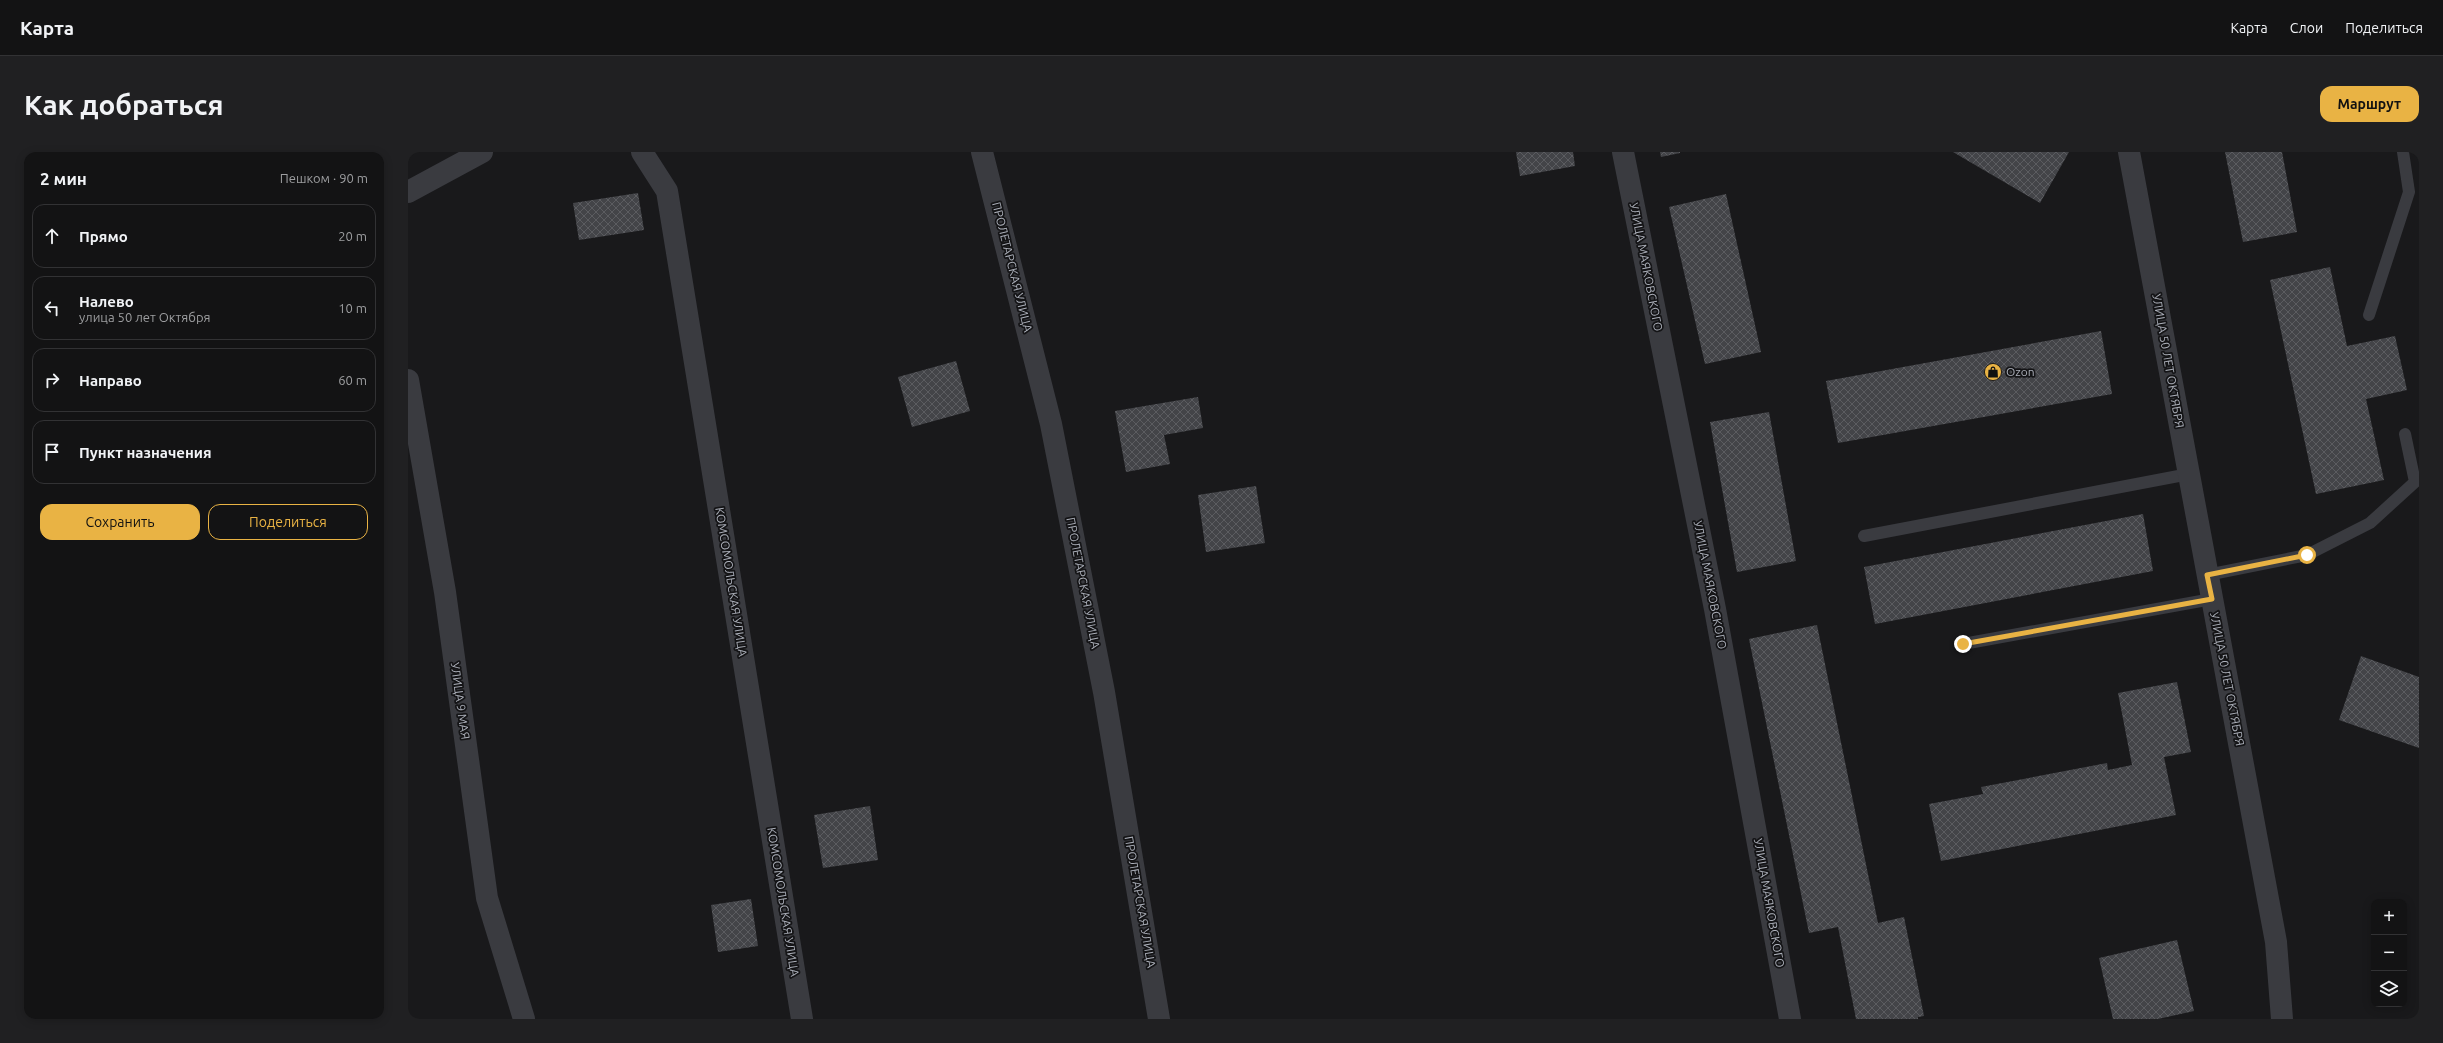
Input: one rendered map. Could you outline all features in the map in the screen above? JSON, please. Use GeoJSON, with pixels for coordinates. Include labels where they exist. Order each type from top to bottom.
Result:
{"type":"FeatureCollection","features":[{"type":"Feature","properties":{"kind":"street"},"geometry":{"type":"LineString","coordinates":[[408,192],[482,152]]}},
{"type":"Feature","properties":{"kind":"street","name":"КОМСОМОЛЬСКАЯ УЛИЦА"},"geometry":{"type":"LineString","coordinates":[[642,152],[667,191],[802,1019]]}},
{"type":"Feature","properties":{"kind":"street","name":"ПРОЛЕТАРСКАЯ УЛИЦА"},"geometry":{"type":"LineString","coordinates":[[982,152],[1053,432],[1104,692],[1159,1019]]}},
{"type":"Feature","properties":{"kind":"street","name":"УЛИЦА МАЯКОВСКОГО"},"geometry":{"type":"LineString","coordinates":[[1623,152],[1715,609],[1790,1019]]}},
{"type":"Feature","properties":{"kind":"street","name":"УЛИЦА 50 ЛЕТ ОКТЯБРЯ"},"geometry":{"type":"LineString","coordinates":[[2129,152],[2276,942],[2282,1019]]}},
{"type":"Feature","properties":{"kind":"street","name":"УЛИЦА 9 МАЯ"},"geometry":{"type":"LineString","coordinates":[[408,380],[445,592],[487,898],[524,1019]]}},
{"type":"Feature","properties":{"kind":"lane"},"geometry":{"type":"LineString","coordinates":[[2370,315],[2414,191],[2403,152]]}},
{"type":"Feature","properties":{"kind":"lane"},"geometry":{"type":"LineString","coordinates":[[2207,575],[2307,555],[2370,523],[2415,482],[2405,434]]}},
{"type":"Feature","properties":{"kind":"lane"},"geometry":{"type":"LineString","coordinates":[[1864,536],[2188,474]]}},
{"type":"Feature","properties":{"kind":"lane"},"geometry":{"type":"LineString","coordinates":[[1963,644],[2212,599]]}},
{"type":"Feature","properties":{"kind":"building"},"geometry":{"type":"Polygon","coordinates":[[[1516,152],[1573,152],[1575,166],[1520,176],[1516,152]]]}},
{"type":"Feature","properties":{"kind":"building"},"geometry":{"type":"Polygon","coordinates":[[[1660,152],[1680,152],[1680,153],[1661,157],[1660,152]]]}},
{"type":"Feature","properties":{"kind":"building"},"geometry":{"type":"Polygon","coordinates":[[[1953,152],[2069,152],[2040,203],[1953,152]]]}},
{"type":"Feature","properties":{"kind":"building"},"geometry":{"type":"Polygon","coordinates":[[[2225,152],[2282,152],[2297,232],[2243,242],[2225,152]]]}},
{"type":"Feature","properties":{"kind":"building"},"geometry":{"type":"Polygon","coordinates":[[[638,193],[644,230],[579,240],[573,203],[638,193]]]}},
{"type":"Feature","properties":{"kind":"building"},"geometry":{"type":"Polygon","coordinates":[[[1726,194],[1761,352],[1705,364],[1669,207],[1726,194]]]}},
{"type":"Feature","properties":{"kind":"building"},"geometry":{"type":"Polygon","coordinates":[[[2330,267],[2347,346],[2395,336],[2407,390],[2366,399],[2384,480],[2316,494],[2270,280],[2330,267]]]}},
{"type":"Feature","properties":{"kind":"building"},"geometry":{"type":"Polygon","coordinates":[[[2101,331],[2112,394],[1838,443],[1826,381],[2101,331]]]}},
{"type":"Feature","properties":{"kind":"building"},"geometry":{"type":"Polygon","coordinates":[[[956,361],[970,411],[912,427],[898,377],[956,361]]]}},
{"type":"Feature","properties":{"kind":"building"},"geometry":{"type":"Polygon","coordinates":[[[1198,397],[1203,428],[1164,435],[1170,464],[1126,472],[1115,411],[1198,397]]]}},
{"type":"Feature","properties":{"kind":"building"},"geometry":{"type":"Polygon","coordinates":[[[1769,412],[1796,561],[1737,572],[1710,422],[1769,412]]]}},
{"type":"Feature","properties":{"kind":"building"},"geometry":{"type":"Polygon","coordinates":[[[1256,486],[1265,543],[1206,552],[1198,495],[1256,486]]]}},
{"type":"Feature","properties":{"kind":"building"},"geometry":{"type":"Polygon","coordinates":[[[2143,514],[2153,571],[1875,624],[1864,567],[2143,514]]]}},
{"type":"Feature","properties":{"kind":"building"},"geometry":{"type":"Polygon","coordinates":[[[1817,625],[1878,923],[1904,917],[1924,1016],[1918,1017],[1918,1019],[1856,1019],[1838,927],[1809,933],[1749,639],[1817,625]]]}},
{"type":"Feature","properties":{"kind":"building"},"geometry":{"type":"Polygon","coordinates":[[[2361,656],[2419,677],[2419,748],[2339,720],[2361,656]]]}},
{"type":"Feature","properties":{"kind":"building"},"geometry":{"type":"Polygon","coordinates":[[[2177,682],[2191,752],[2164,757],[2176,815],[1941,861],[1929,804],[1983,794],[1981,787],[2107,763],[2108,770],[2132,765],[2118,693],[2177,682]]]}},
{"type":"Feature","properties":{"kind":"building"},"geometry":{"type":"Polygon","coordinates":[[[870,806],[878,860],[823,868],[814,815],[870,806]]]}},
{"type":"Feature","properties":{"kind":"building"},"geometry":{"type":"Polygon","coordinates":[[[751,899],[758,946],[718,952],[711,905],[751,899]]]}},
{"type":"Feature","properties":{"kind":"building"},"geometry":{"type":"Polygon","coordinates":[[[2177,940],[2194,1011],[2158,1019],[2113,1019],[2099,958],[2177,940]]]}},
{"type":"Feature","properties":{"kind":"place","name":"Ozon"},"geometry":{"type":"Point","coordinates":[1993,372]}},
{"type":"Feature","properties":{"kind":"route"},"geometry":{"type":"LineString","coordinates":[[1963,644],[2212,599],[2207,575],[2307,555]]}}]}
